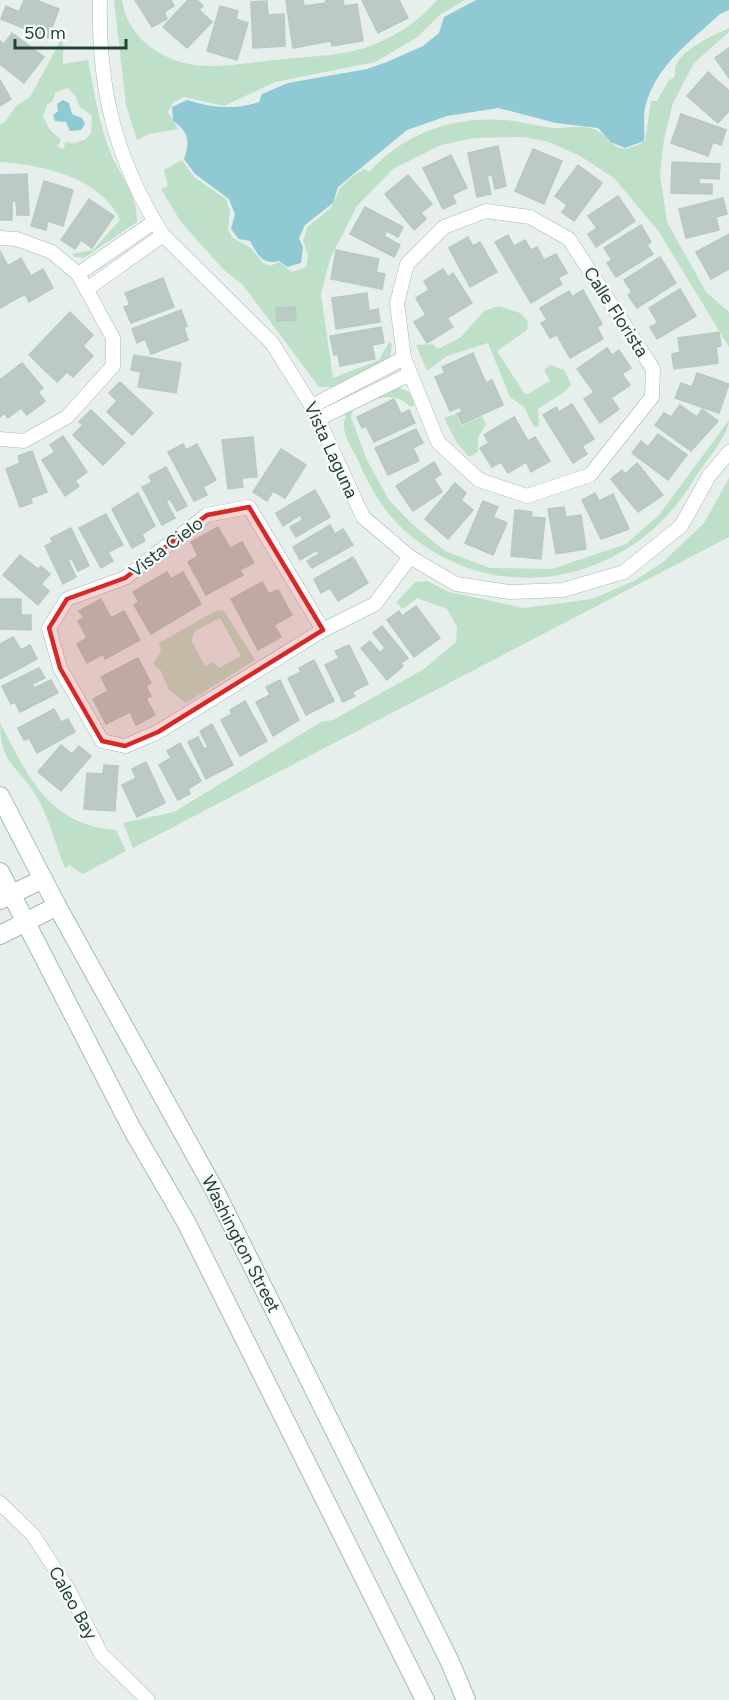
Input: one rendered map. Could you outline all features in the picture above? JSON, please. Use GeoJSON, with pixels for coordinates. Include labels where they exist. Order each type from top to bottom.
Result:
{"type":"FeatureCollection","features":[{"type":"Feature","properties":{"kind":"main road","name":"Washington Street"},"geometry":{"type":"LineString","coordinates":[[0,796],[57,906],[214,1189],[450,1662],[466,1700]]}},
{"type":"Feature","properties":{"kind":"main road"},"geometry":{"type":"LineString","coordinates":[[0,872],[6,897],[26,921],[132,1129],[186,1222],[425,1700]]}},
{"type":"Feature","properties":{"kind":"main road"},"geometry":{"type":"LineString","coordinates":[[6,897],[43,879]]}},
{"type":"Feature","properties":{"kind":"main road"},"geometry":{"type":"LineString","coordinates":[[0,935],[57,906]]}},
{"type":"Feature","properties":{"kind":"street","name":"Vista Laguna"},"geometry":{"type":"LineString","coordinates":[[100,0],[101,71],[120,153],[154,222],[163,235],[272,344],[312,406],[363,517],[410,557],[456,584],[510,592],[563,590],[624,572],[681,526],[709,476],[729,452]]}},
{"type":"Feature","properties":{"kind":"street","name":"Calle Florista"},"geometry":{"type":"LineString","coordinates":[[486,211],[530,217],[569,239],[653,369],[652,397],[590,475],[527,496],[479,480],[438,442],[410,374],[404,358],[397,303],[406,264],[444,227],[486,211]]}},
{"type":"Feature","properties":{"kind":"street"},"geometry":{"type":"LineString","coordinates":[[78,274],[154,222]]}},
{"type":"Feature","properties":{"kind":"street"},"geometry":{"type":"LineString","coordinates":[[87,289],[163,235]]}},
{"type":"Feature","properties":{"kind":"street"},"geometry":{"type":"LineString","coordinates":[[0,238],[17,239],[52,252],[78,274],[113,338],[113,366],[67,417],[24,441],[0,439]]}},
{"type":"Feature","properties":{"kind":"street"},"geometry":{"type":"LineString","coordinates":[[312,406],[404,358]]}},
{"type":"Feature","properties":{"kind":"street"},"geometry":{"type":"LineString","coordinates":[[318,419],[410,374]]}},
{"type":"Feature","properties":{"kind":"street","name":"Vista Cielo"},"geometry":{"type":"LineString","coordinates":[[322,630],[249,507],[207,515],[124,578],[67,599],[49,628],[60,668],[102,741],[124,746],[159,732],[322,630],[375,604],[410,557]]}},
{"type":"Feature","properties":{"kind":"street","name":"Caleo Bay"},"geometry":{"type":"LineString","coordinates":[[0,1503],[33,1535],[62,1580],[101,1654],[148,1700]]}},
{"type":"Feature","properties":{"kind":"highlighted area"},"geometry":{"type":"Polygon","coordinates":[[[249,507],[323,630],[158,732],[125,746],[102,741],[60,668],[49,628],[67,599],[125,578],[207,515],[249,507]]]}},
{"type":"Feature","properties":{"kind":"green space"},"geometry":{"type":"Polygon","coordinates":[[[114,0],[122,0],[133,29],[154,50],[181,62],[212,66],[353,51],[375,44],[401,31],[424,14],[437,0],[465,0],[441,14],[416,38],[375,62],[275,82],[224,106],[184,97],[174,102],[168,112],[178,129],[149,134],[137,140],[126,105],[114,0]]]}},
{"type":"Feature","properties":{"kind":"green space"},"geometry":{"type":"Polygon","coordinates":[[[729,28],[729,32],[694,63],[673,103],[664,139],[660,174],[667,222],[706,292],[729,312],[729,347],[659,232],[614,178],[580,156],[549,142],[524,137],[474,138],[441,145],[393,169],[357,206],[330,259],[321,294],[333,378],[379,360],[389,342],[392,344],[390,359],[332,387],[319,387],[243,285],[223,269],[181,222],[161,189],[168,186],[164,170],[182,160],[194,177],[226,199],[230,211],[228,230],[233,238],[251,248],[263,263],[270,266],[279,262],[292,272],[306,267],[308,255],[303,241],[307,227],[331,208],[340,188],[354,175],[365,169],[369,172],[383,158],[414,137],[448,124],[486,119],[554,128],[590,128],[605,136],[619,148],[634,147],[645,141],[651,101],[657,101],[669,80],[674,78],[678,61],[690,49],[729,28]]]}},
{"type":"Feature","properties":{"kind":"green space"},"geometry":{"type":"Polygon","coordinates":[[[63,36],[63,64],[88,60],[103,131],[111,154],[132,195],[137,213],[137,222],[84,258],[75,257],[72,254],[93,250],[120,220],[111,205],[99,193],[69,176],[34,166],[0,162],[0,124],[5,122],[16,106],[30,97],[63,36]],[[68,88],[56,92],[52,102],[47,104],[43,117],[50,130],[61,140],[57,147],[64,149],[65,142],[75,143],[86,139],[91,133],[92,116],[79,106],[76,97],[68,88]]]}},
{"type":"Feature","properties":{"kind":"green space"},"geometry":{"type":"Polygon","coordinates":[[[499,306],[520,313],[528,321],[527,330],[497,351],[524,393],[528,394],[550,381],[544,370],[550,365],[564,370],[571,384],[567,390],[538,409],[539,426],[534,427],[524,407],[510,397],[488,343],[447,356],[427,371],[416,345],[432,344],[438,349],[461,337],[484,311],[499,306]]]}},
{"type":"Feature","properties":{"kind":"green space"},"geometry":{"type":"Polygon","coordinates":[[[399,388],[409,392],[415,405],[411,407],[404,401],[389,397],[375,400],[353,410],[351,417],[366,458],[389,500],[412,524],[445,551],[490,568],[552,569],[626,544],[659,515],[729,420],[720,442],[667,516],[635,544],[599,563],[560,575],[520,578],[479,571],[440,556],[404,530],[377,497],[347,438],[344,427],[346,416],[343,414],[390,389],[399,388]]]}},
{"type":"Feature","properties":{"kind":"green space"},"geometry":{"type":"Polygon","coordinates":[[[456,414],[461,426],[482,416],[486,424],[478,438],[478,452],[469,457],[457,443],[444,418],[456,414]]]}},
{"type":"Feature","properties":{"kind":"green space"},"geometry":{"type":"Polygon","coordinates":[[[729,478],[729,537],[133,848],[123,823],[174,812],[321,722],[333,720],[424,669],[456,642],[457,627],[447,609],[417,598],[403,609],[396,603],[415,582],[427,581],[449,592],[524,608],[592,599],[634,581],[662,563],[704,523],[729,478]]]}},
{"type":"Feature","properties":{"kind":"green space"},"geometry":{"type":"Polygon","coordinates":[[[217,610],[224,611],[255,660],[186,703],[169,690],[161,671],[153,664],[161,651],[159,643],[217,610]],[[220,618],[195,631],[191,640],[205,666],[213,662],[219,668],[241,656],[220,618]]]}},
{"type":"Feature","properties":{"kind":"green space"},"geometry":{"type":"Polygon","coordinates":[[[0,723],[31,778],[56,808],[92,826],[116,830],[126,851],[83,874],[69,865],[65,868],[38,799],[8,758],[1,738],[0,723]]]}},
{"type":"Feature","properties":{"kind":"water"},"geometry":{"type":"Polygon","coordinates":[[[476,0],[729,0],[729,10],[720,14],[665,67],[650,93],[645,108],[644,141],[625,148],[611,142],[598,128],[556,123],[498,108],[447,116],[407,130],[338,187],[333,203],[305,225],[299,238],[303,248],[301,263],[287,267],[279,261],[268,262],[258,255],[250,241],[239,239],[231,229],[235,214],[229,199],[195,174],[184,159],[187,137],[173,121],[172,107],[187,100],[223,107],[250,105],[259,102],[262,94],[288,83],[367,69],[387,62],[423,46],[439,33],[444,17],[476,0]]]}},
{"type":"Feature","properties":{"kind":"water"},"geometry":{"type":"Polygon","coordinates":[[[63,100],[69,103],[72,114],[82,118],[85,124],[81,130],[70,131],[66,122],[55,121],[53,115],[58,111],[57,104],[63,100]]]}},
{"type":"Feature","properties":{"kind":"building"},"geometry":{"type":"Polygon","coordinates":[[[24,0],[36,0],[59,9],[48,38],[1,19],[6,6],[19,12],[24,0]]]}},
{"type":"Feature","properties":{"kind":"building"},"geometry":{"type":"Polygon","coordinates":[[[135,0],[171,0],[174,6],[164,12],[167,19],[152,27],[135,0]]]}},
{"type":"Feature","properties":{"kind":"building"},"geometry":{"type":"Polygon","coordinates":[[[188,0],[197,0],[203,6],[199,10],[212,22],[187,48],[163,27],[188,0]]]}},
{"type":"Feature","properties":{"kind":"building"},"geometry":{"type":"Polygon","coordinates":[[[303,0],[304,6],[326,3],[326,0],[343,0],[344,6],[357,4],[363,41],[332,46],[331,41],[293,48],[286,1],[303,0]]]}},
{"type":"Feature","properties":{"kind":"building"},"geometry":{"type":"Polygon","coordinates":[[[362,0],[399,0],[408,18],[378,33],[362,0]]]}},
{"type":"Feature","properties":{"kind":"building"},"geometry":{"type":"Polygon","coordinates":[[[267,1],[268,15],[284,14],[285,46],[253,48],[251,2],[267,1]]]}},
{"type":"Feature","properties":{"kind":"building"},"geometry":{"type":"Polygon","coordinates":[[[220,6],[238,11],[236,19],[248,23],[237,60],[207,51],[220,6]]]}},
{"type":"Feature","properties":{"kind":"building"},"geometry":{"type":"Polygon","coordinates":[[[12,33],[44,57],[24,83],[0,64],[0,41],[4,44],[12,33]]]}},
{"type":"Feature","properties":{"kind":"building"},"geometry":{"type":"Polygon","coordinates":[[[729,48],[729,78],[715,58],[729,48]]]}},
{"type":"Feature","properties":{"kind":"building"},"geometry":{"type":"Polygon","coordinates":[[[708,72],[729,91],[729,111],[718,123],[687,96],[708,72]]]}},
{"type":"Feature","properties":{"kind":"building"},"geometry":{"type":"Polygon","coordinates":[[[0,80],[11,99],[0,106],[0,80]]]}},
{"type":"Feature","properties":{"kind":"building"},"geometry":{"type":"Polygon","coordinates":[[[681,114],[726,130],[721,145],[713,142],[708,156],[671,143],[681,114]]]}},
{"type":"Feature","properties":{"kind":"building"},"geometry":{"type":"Polygon","coordinates":[[[498,146],[506,186],[495,189],[492,175],[487,176],[491,194],[477,197],[468,153],[498,146]]]}},
{"type":"Feature","properties":{"kind":"building"},"geometry":{"type":"Polygon","coordinates":[[[533,149],[562,161],[544,204],[515,191],[533,149]]]}},
{"type":"Feature","properties":{"kind":"building"},"geometry":{"type":"Polygon","coordinates":[[[451,155],[467,188],[452,195],[456,203],[443,209],[423,168],[451,155]]]}},
{"type":"Feature","properties":{"kind":"building"},"geometry":{"type":"Polygon","coordinates":[[[672,162],[720,164],[719,179],[699,178],[699,184],[712,184],[712,194],[671,193],[672,162]]]}},
{"type":"Feature","properties":{"kind":"building"},"geometry":{"type":"Polygon","coordinates":[[[578,165],[602,183],[574,221],[562,212],[567,205],[555,196],[578,165]]]}},
{"type":"Feature","properties":{"kind":"building"},"geometry":{"type":"Polygon","coordinates":[[[27,174],[29,215],[17,215],[16,201],[12,201],[12,220],[0,220],[0,175],[27,174]]]}},
{"type":"Feature","properties":{"kind":"building"},"geometry":{"type":"Polygon","coordinates":[[[408,175],[432,204],[421,213],[426,219],[414,230],[385,194],[408,175]]]}},
{"type":"Feature","properties":{"kind":"building"},"geometry":{"type":"Polygon","coordinates":[[[44,181],[73,190],[63,226],[48,221],[46,230],[31,226],[44,181]]]}},
{"type":"Feature","properties":{"kind":"building"},"geometry":{"type":"Polygon","coordinates":[[[618,196],[635,221],[596,247],[588,234],[597,228],[588,216],[618,196]]]}},
{"type":"Feature","properties":{"kind":"building"},"geometry":{"type":"Polygon","coordinates":[[[723,198],[727,214],[716,217],[719,230],[686,238],[679,209],[723,198]]]}},
{"type":"Feature","properties":{"kind":"building"},"geometry":{"type":"Polygon","coordinates":[[[89,199],[114,216],[92,248],[81,240],[75,249],[61,240],[89,199]]]}},
{"type":"Feature","properties":{"kind":"building"},"geometry":{"type":"Polygon","coordinates":[[[365,207],[403,227],[398,237],[387,231],[384,236],[400,245],[394,257],[350,234],[365,207]]]}},
{"type":"Feature","properties":{"kind":"building"},"geometry":{"type":"Polygon","coordinates":[[[641,225],[651,242],[647,245],[653,254],[616,277],[607,263],[612,260],[604,248],[641,225]]]}},
{"type":"Feature","properties":{"kind":"building"},"geometry":{"type":"Polygon","coordinates":[[[729,234],[729,269],[711,279],[696,252],[729,234]]]}},
{"type":"Feature","properties":{"kind":"building"},"geometry":{"type":"Polygon","coordinates":[[[508,235],[514,246],[525,240],[531,250],[537,247],[544,260],[556,254],[567,273],[558,278],[562,284],[531,303],[495,242],[508,235]]]}},
{"type":"Feature","properties":{"kind":"building"},"geometry":{"type":"Polygon","coordinates":[[[468,237],[473,246],[480,242],[497,272],[470,287],[449,248],[468,237]]]}},
{"type":"Feature","properties":{"kind":"building"},"geometry":{"type":"Polygon","coordinates":[[[336,250],[379,259],[376,272],[385,274],[382,289],[331,279],[336,250]]]}},
{"type":"Feature","properties":{"kind":"building"},"geometry":{"type":"Polygon","coordinates":[[[1,253],[8,266],[21,258],[31,276],[43,269],[53,288],[29,302],[25,294],[0,308],[1,253]]]}},
{"type":"Feature","properties":{"kind":"building"},"geometry":{"type":"Polygon","coordinates":[[[660,257],[676,283],[637,308],[628,295],[632,292],[624,280],[660,257]]]}},
{"type":"Feature","properties":{"kind":"building"},"geometry":{"type":"Polygon","coordinates":[[[443,269],[448,277],[453,273],[472,303],[447,318],[453,327],[427,343],[414,322],[426,315],[416,298],[429,290],[424,281],[443,269]]]}},
{"type":"Feature","properties":{"kind":"building"},"geometry":{"type":"Polygon","coordinates":[[[163,278],[174,307],[131,323],[124,307],[130,305],[125,293],[163,278]]]}},
{"type":"Feature","properties":{"kind":"building"},"geometry":{"type":"Polygon","coordinates":[[[680,289],[696,316],[657,339],[650,327],[658,323],[649,308],[680,289]]]}},
{"type":"Feature","properties":{"kind":"building"},"geometry":{"type":"Polygon","coordinates":[[[583,290],[602,324],[597,327],[603,339],[570,358],[557,335],[550,338],[541,323],[547,320],[540,308],[569,291],[572,297],[583,290]]]}},
{"type":"Feature","properties":{"kind":"building"},"geometry":{"type":"Polygon","coordinates":[[[367,293],[369,311],[378,309],[380,322],[336,329],[332,298],[367,293]]]}},
{"type":"Feature","properties":{"kind":"building"},"geometry":{"type":"Polygon","coordinates":[[[295,307],[296,320],[277,321],[276,308],[295,307]]]}},
{"type":"Feature","properties":{"kind":"building"},"geometry":{"type":"Polygon","coordinates":[[[181,310],[187,326],[184,327],[188,340],[151,354],[145,339],[137,343],[132,329],[181,310]]]}},
{"type":"Feature","properties":{"kind":"building"},"geometry":{"type":"Polygon","coordinates":[[[70,312],[93,335],[83,346],[93,356],[73,377],[67,372],[57,382],[29,355],[70,312]]]}},
{"type":"Feature","properties":{"kind":"building"},"geometry":{"type":"Polygon","coordinates":[[[381,327],[384,343],[372,345],[375,359],[340,366],[338,354],[334,355],[330,336],[381,327]]]}},
{"type":"Feature","properties":{"kind":"building"},"geometry":{"type":"Polygon","coordinates":[[[719,332],[721,346],[716,347],[718,363],[674,369],[672,354],[680,352],[678,338],[719,332]]]}},
{"type":"Feature","properties":{"kind":"building"},"geometry":{"type":"Polygon","coordinates":[[[607,348],[612,355],[619,350],[631,368],[622,374],[630,385],[611,398],[619,409],[600,423],[584,399],[594,392],[577,369],[607,348]]]}},
{"type":"Feature","properties":{"kind":"building"},"geometry":{"type":"Polygon","coordinates":[[[473,353],[486,383],[492,380],[503,405],[462,424],[457,414],[462,412],[460,407],[450,411],[435,377],[445,373],[442,367],[473,353]]]}},
{"type":"Feature","properties":{"kind":"building"},"geometry":{"type":"Polygon","coordinates":[[[134,355],[181,363],[176,393],[138,387],[141,372],[131,370],[134,355]]]}},
{"type":"Feature","properties":{"kind":"building"},"geometry":{"type":"Polygon","coordinates":[[[22,363],[43,388],[38,392],[45,401],[27,415],[21,408],[8,418],[5,413],[0,417],[0,380],[22,363]]]}},
{"type":"Feature","properties":{"kind":"building"},"geometry":{"type":"Polygon","coordinates":[[[697,373],[729,384],[719,413],[675,398],[681,383],[692,387],[697,373]]]}},
{"type":"Feature","properties":{"kind":"building"},"geometry":{"type":"Polygon","coordinates":[[[120,382],[153,413],[132,435],[107,412],[117,401],[109,393],[120,382]]]}},
{"type":"Feature","properties":{"kind":"building"},"geometry":{"type":"Polygon","coordinates":[[[394,399],[401,414],[409,410],[415,423],[374,442],[366,426],[362,428],[357,417],[394,399]]]}},
{"type":"Feature","properties":{"kind":"building"},"geometry":{"type":"Polygon","coordinates":[[[572,404],[594,439],[582,446],[587,454],[573,463],[543,415],[556,407],[559,412],[572,404]]]}},
{"type":"Feature","properties":{"kind":"building"},"geometry":{"type":"Polygon","coordinates":[[[680,405],[697,417],[702,409],[718,421],[691,451],[655,425],[664,413],[671,417],[680,405]]]}},
{"type":"Feature","properties":{"kind":"building"},"geometry":{"type":"Polygon","coordinates":[[[91,410],[125,443],[103,465],[73,435],[83,425],[79,422],[91,410]]]}},
{"type":"Feature","properties":{"kind":"building"},"geometry":{"type":"Polygon","coordinates":[[[514,417],[528,441],[535,437],[550,461],[531,472],[526,462],[508,473],[501,462],[492,467],[480,448],[489,443],[484,435],[514,417]]]}},
{"type":"Feature","properties":{"kind":"building"},"geometry":{"type":"Polygon","coordinates":[[[416,429],[423,443],[413,448],[419,461],[388,475],[375,448],[416,429]]]}},
{"type":"Feature","properties":{"kind":"building"},"geometry":{"type":"Polygon","coordinates":[[[658,434],[687,455],[668,480],[632,453],[641,441],[648,447],[658,434]]]}},
{"type":"Feature","properties":{"kind":"building"},"geometry":{"type":"Polygon","coordinates":[[[63,436],[87,472],[75,481],[79,486],[65,496],[42,460],[55,452],[50,445],[63,436]]]}},
{"type":"Feature","properties":{"kind":"building"},"geometry":{"type":"Polygon","coordinates":[[[253,437],[257,477],[242,478],[243,487],[228,489],[222,440],[253,437]]]}},
{"type":"Feature","properties":{"kind":"building"},"geometry":{"type":"Polygon","coordinates":[[[183,444],[186,450],[197,444],[216,480],[203,487],[207,495],[194,501],[168,452],[183,444]]]}},
{"type":"Feature","properties":{"kind":"building"},"geometry":{"type":"Polygon","coordinates":[[[281,449],[306,465],[285,498],[273,491],[267,501],[253,492],[281,449]]]}},
{"type":"Feature","properties":{"kind":"building"},"geometry":{"type":"Polygon","coordinates":[[[32,451],[47,492],[31,498],[32,503],[20,507],[6,469],[20,463],[18,456],[32,451]]]}},
{"type":"Feature","properties":{"kind":"building"},"geometry":{"type":"Polygon","coordinates":[[[434,462],[441,474],[434,479],[442,492],[413,511],[396,486],[434,462]]]}},
{"type":"Feature","properties":{"kind":"building"},"geometry":{"type":"Polygon","coordinates":[[[637,463],[663,495],[638,512],[611,479],[622,470],[625,474],[637,463]]]}},
{"type":"Feature","properties":{"kind":"building"},"geometry":{"type":"Polygon","coordinates":[[[166,467],[187,506],[177,511],[170,499],[166,501],[175,518],[162,525],[142,487],[152,482],[149,476],[166,467]]]}},
{"type":"Feature","properties":{"kind":"building"},"geometry":{"type":"Polygon","coordinates":[[[455,483],[466,493],[461,500],[473,510],[448,539],[425,519],[455,483]]]}},
{"type":"Feature","properties":{"kind":"building"},"geometry":{"type":"Polygon","coordinates":[[[315,490],[330,517],[296,537],[290,527],[303,520],[300,515],[283,526],[276,513],[315,490]]]}},
{"type":"Feature","properties":{"kind":"building"},"geometry":{"type":"Polygon","coordinates":[[[138,493],[155,526],[142,534],[145,541],[132,548],[112,509],[138,493]]]}},
{"type":"Feature","properties":{"kind":"building"},"geometry":{"type":"Polygon","coordinates":[[[595,493],[599,501],[613,494],[629,529],[601,539],[582,500],[595,493]]]}},
{"type":"Feature","properties":{"kind":"building"},"geometry":{"type":"Polygon","coordinates":[[[483,501],[498,507],[493,517],[507,523],[493,555],[465,543],[483,501]]]}},
{"type":"Feature","properties":{"kind":"building"},"geometry":{"type":"Polygon","coordinates":[[[564,507],[566,517],[581,515],[586,549],[556,554],[548,509],[564,507]]]}},
{"type":"Feature","properties":{"kind":"building"},"geometry":{"type":"Polygon","coordinates":[[[515,510],[532,512],[531,517],[545,518],[541,559],[511,556],[515,510]]]}},
{"type":"Feature","properties":{"kind":"building"},"geometry":{"type":"Polygon","coordinates":[[[106,514],[123,545],[108,552],[113,561],[101,568],[79,528],[106,514]]]}},
{"type":"Feature","properties":{"kind":"building"},"geometry":{"type":"Polygon","coordinates":[[[330,525],[335,534],[343,529],[353,545],[312,568],[307,561],[319,554],[317,550],[300,560],[293,547],[330,525]]]}},
{"type":"Feature","properties":{"kind":"building"},"geometry":{"type":"Polygon","coordinates":[[[218,527],[230,548],[242,542],[254,563],[240,570],[243,575],[206,595],[188,562],[198,556],[191,542],[218,527]]]}},
{"type":"Feature","properties":{"kind":"building"},"geometry":{"type":"Polygon","coordinates":[[[71,528],[89,566],[78,571],[72,559],[68,560],[76,577],[63,584],[45,546],[53,542],[51,538],[71,528]]]}},
{"type":"Feature","properties":{"kind":"building"},"geometry":{"type":"Polygon","coordinates":[[[20,555],[38,569],[41,566],[50,574],[41,584],[49,591],[38,605],[3,575],[20,555]]]}},
{"type":"Feature","properties":{"kind":"building"},"geometry":{"type":"Polygon","coordinates":[[[353,557],[368,583],[338,601],[330,588],[321,593],[314,579],[353,557]]]}},
{"type":"Feature","properties":{"kind":"building"},"geometry":{"type":"Polygon","coordinates":[[[167,572],[171,579],[183,572],[201,604],[151,634],[134,605],[139,602],[133,592],[167,572]]]}},
{"type":"Feature","properties":{"kind":"building"},"geometry":{"type":"Polygon","coordinates":[[[262,582],[269,594],[278,590],[292,615],[274,625],[281,637],[258,650],[231,599],[262,582]]]}},
{"type":"Feature","properties":{"kind":"building"},"geometry":{"type":"Polygon","coordinates":[[[0,599],[21,599],[21,615],[31,615],[31,630],[0,629],[0,599]]]}},
{"type":"Feature","properties":{"kind":"building"},"geometry":{"type":"Polygon","coordinates":[[[101,599],[111,618],[124,611],[140,640],[105,659],[103,654],[87,663],[77,644],[87,638],[78,621],[84,618],[79,611],[101,599]]]}},
{"type":"Feature","properties":{"kind":"building"},"geometry":{"type":"Polygon","coordinates":[[[416,606],[440,638],[414,657],[387,620],[399,611],[402,616],[416,606]]]}},
{"type":"Feature","properties":{"kind":"building"},"geometry":{"type":"Polygon","coordinates":[[[382,626],[408,658],[401,663],[403,666],[387,680],[361,648],[370,641],[380,653],[385,648],[373,633],[382,626]]]}},
{"type":"Feature","properties":{"kind":"building"},"geometry":{"type":"Polygon","coordinates":[[[13,637],[21,650],[30,645],[37,659],[0,679],[0,644],[13,637]]]}},
{"type":"Feature","properties":{"kind":"building"},"geometry":{"type":"Polygon","coordinates":[[[349,645],[368,684],[352,692],[355,696],[343,702],[325,665],[339,658],[335,651],[349,645]]]}},
{"type":"Feature","properties":{"kind":"building"},"geometry":{"type":"Polygon","coordinates":[[[138,658],[151,683],[146,686],[151,696],[146,698],[155,715],[136,725],[130,712],[106,724],[93,699],[108,691],[101,677],[138,658]]]}},
{"type":"Feature","properties":{"kind":"building"},"geometry":{"type":"Polygon","coordinates":[[[314,660],[334,701],[306,715],[288,678],[301,672],[299,668],[314,660]]]}},
{"type":"Feature","properties":{"kind":"building"},"geometry":{"type":"Polygon","coordinates":[[[39,668],[45,678],[32,684],[34,688],[51,680],[58,693],[20,712],[15,702],[11,704],[2,686],[39,668]]]}},
{"type":"Feature","properties":{"kind":"building"},"geometry":{"type":"Polygon","coordinates":[[[280,680],[299,720],[273,736],[256,702],[270,695],[266,687],[280,680]]]}},
{"type":"Feature","properties":{"kind":"building"},"geometry":{"type":"Polygon","coordinates":[[[245,701],[267,741],[240,756],[221,720],[232,714],[230,710],[245,701]]]}},
{"type":"Feature","properties":{"kind":"building"},"geometry":{"type":"Polygon","coordinates":[[[54,709],[61,722],[68,719],[75,732],[37,753],[29,738],[24,740],[18,728],[54,709]]]}},
{"type":"Feature","properties":{"kind":"building"},"geometry":{"type":"Polygon","coordinates":[[[212,724],[233,765],[206,779],[188,742],[198,737],[204,749],[208,747],[200,731],[212,724]]]}},
{"type":"Feature","properties":{"kind":"building"},"geometry":{"type":"Polygon","coordinates":[[[180,743],[201,781],[188,789],[190,794],[178,800],[159,765],[171,758],[167,751],[180,743]]]}},
{"type":"Feature","properties":{"kind":"building"},"geometry":{"type":"Polygon","coordinates":[[[61,745],[72,754],[79,746],[91,756],[61,791],[38,772],[61,745]]]}},
{"type":"Feature","properties":{"kind":"building"},"geometry":{"type":"Polygon","coordinates":[[[146,762],[165,803],[137,817],[122,785],[136,778],[132,769],[146,762]]]}},
{"type":"Feature","properties":{"kind":"building"},"geometry":{"type":"Polygon","coordinates":[[[104,765],[118,766],[115,811],[84,809],[87,773],[103,774],[104,765]]]}}]}
